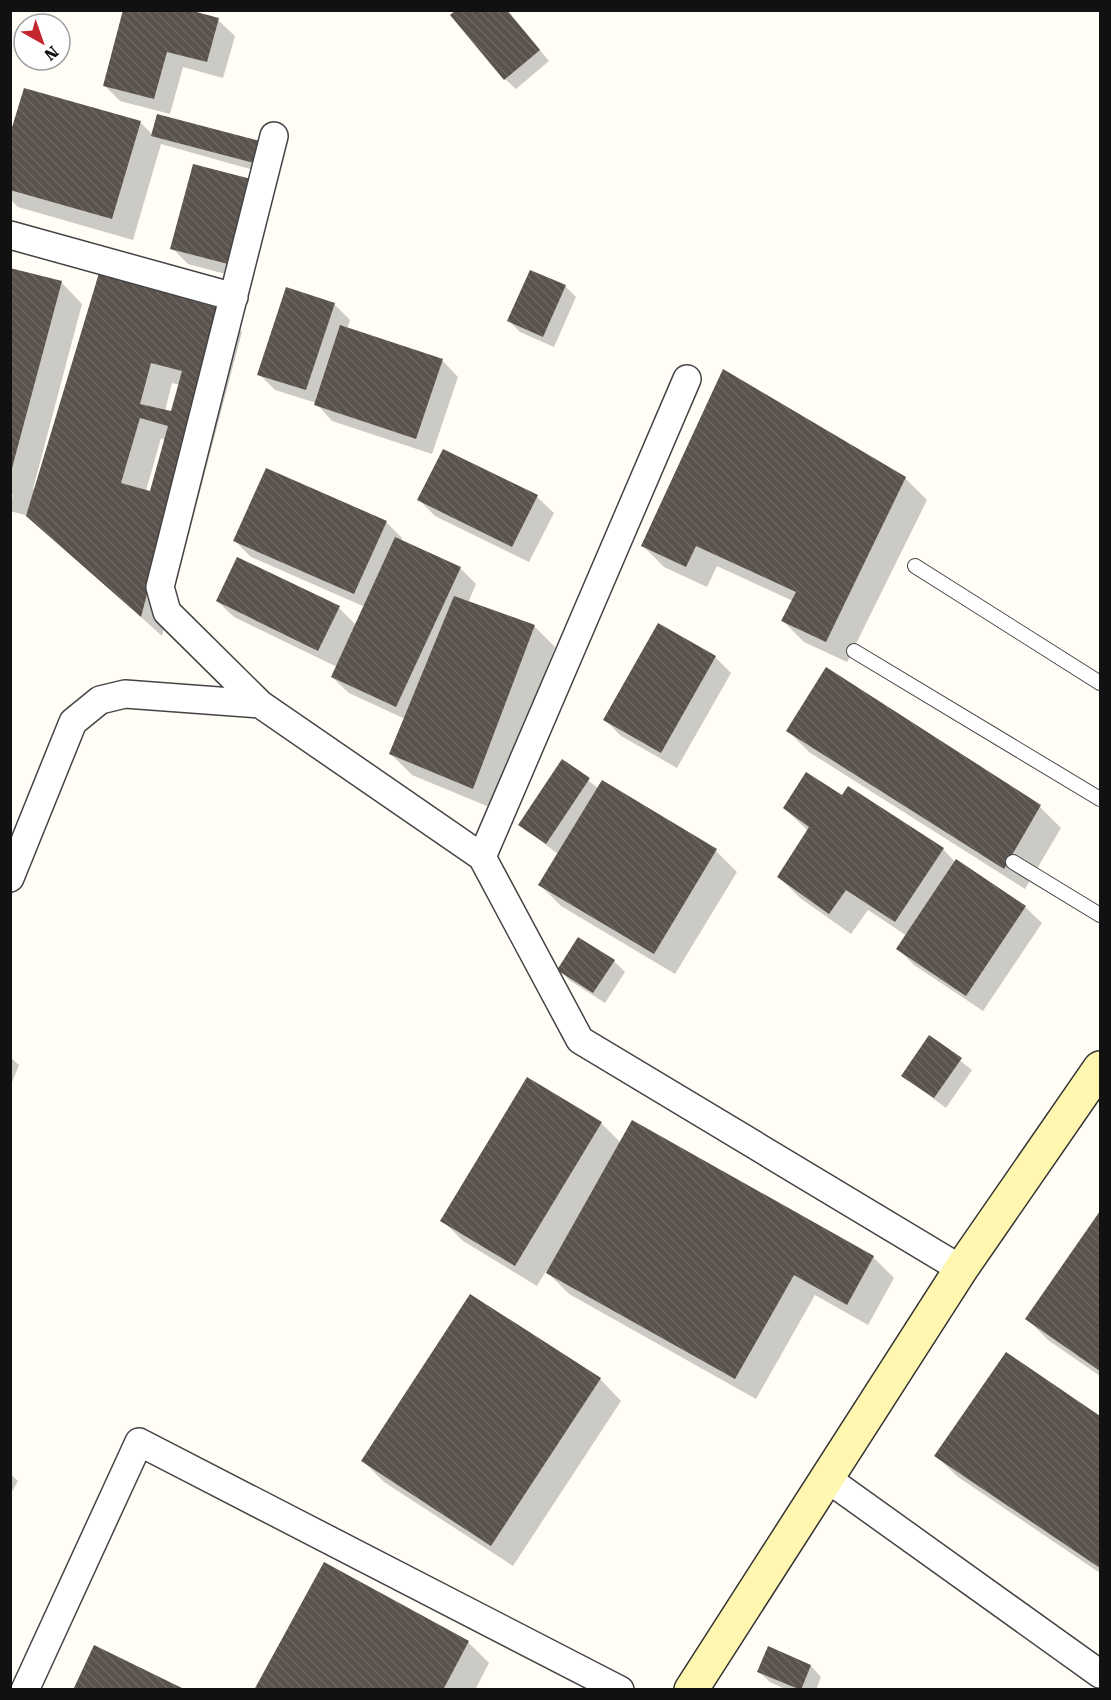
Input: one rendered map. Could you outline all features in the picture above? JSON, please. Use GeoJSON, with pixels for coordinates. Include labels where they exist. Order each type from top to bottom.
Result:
{"type":"FeatureCollection","features":[{"type":"Feature","properties":{"kind":"street"},"geometry":{"type":"LineString","coordinates":[[274,136],[160,587],[167,612],[260,704],[482,857],[580,1040],[961,1269]]}},
{"type":"Feature","properties":{"kind":"street"},"geometry":{"type":"LineString","coordinates":[[10,235],[234,297]]}},
{"type":"Feature","properties":{"kind":"street"},"geometry":{"type":"LineString","coordinates":[[482,857],[687,379]]}},
{"type":"Feature","properties":{"kind":"street"},"geometry":{"type":"LineString","coordinates":[[10,878],[74,722],[100,700],[125,694],[260,704]]}},
{"type":"Feature","properties":{"kind":"street"},"geometry":{"type":"LineString","coordinates":[[691,1689],[825,1477],[961,1269],[1101,1068]]}},
{"type":"Feature","properties":{"kind":"street"},"geometry":{"type":"LineString","coordinates":[[25,1689],[139,1442],[620,1689]]}},
{"type":"Feature","properties":{"kind":"street"},"geometry":{"type":"LineString","coordinates":[[825,1477],[1101,1674]]}},
{"type":"Feature","properties":{"kind":"lane"},"geometry":{"type":"LineString","coordinates":[[915,566],[1101,684]]}},
{"type":"Feature","properties":{"kind":"lane"},"geometry":{"type":"LineString","coordinates":[[854,651],[1101,800]]}},
{"type":"Feature","properties":{"kind":"lane"},"geometry":{"type":"LineString","coordinates":[[1013,862],[1101,915]]}},
{"type":"Feature","properties":{"kind":"building"},"geometry":{"type":"Polygon","coordinates":[[[123,10],[189,10],[219,18],[207,62],[167,52],[154,99],[103,86],[123,10]]]}},
{"type":"Feature","properties":{"kind":"building"},"geometry":{"type":"Polygon","coordinates":[[[456,10],[507,10],[540,50],[504,80],[450,15],[456,10]]]}},
{"type":"Feature","properties":{"kind":"building"},"geometry":{"type":"Polygon","coordinates":[[[24,88],[141,121],[112,219],[10,190],[10,134],[24,88]]]}},
{"type":"Feature","properties":{"kind":"building"},"geometry":{"type":"Polygon","coordinates":[[[157,114],[260,141],[254,163],[151,136],[157,114]]]}},
{"type":"Feature","properties":{"kind":"building"},"geometry":{"type":"Polygon","coordinates":[[[193,164],[255,180],[232,265],[170,249],[193,164]]]}},
{"type":"Feature","properties":{"kind":"building"},"geometry":{"type":"Polygon","coordinates":[[[10,268],[62,281],[11,472],[10,472],[10,268]]]}},
{"type":"Feature","properties":{"kind":"building"},"geometry":{"type":"Polygon","coordinates":[[[530,270],[566,285],[543,337],[507,321],[530,270]]]}},
{"type":"Feature","properties":{"kind":"building"},"geometry":{"type":"Polygon","coordinates":[[[99,273],[221,309],[141,617],[26,516],[99,273]],[[151,363],[140,404],[171,411],[182,371],[151,363]],[[140,418],[121,483],[150,491],[168,426],[140,418]]]}},
{"type":"Feature","properties":{"kind":"building"},"geometry":{"type":"Polygon","coordinates":[[[286,287],[335,303],[306,390],[257,375],[286,287]]]}},
{"type":"Feature","properties":{"kind":"building"},"geometry":{"type":"Polygon","coordinates":[[[340,325],[443,359],[416,439],[314,405],[340,325]]]}},
{"type":"Feature","properties":{"kind":"building"},"geometry":{"type":"Polygon","coordinates":[[[723,369],[906,477],[826,642],[781,621],[796,592],[696,546],[686,567],[641,546],[723,369]]]}},
{"type":"Feature","properties":{"kind":"building"},"geometry":{"type":"Polygon","coordinates":[[[443,449],[538,495],[512,547],[417,500],[443,449]]]}},
{"type":"Feature","properties":{"kind":"building"},"geometry":{"type":"Polygon","coordinates":[[[266,468],[387,521],[354,594],[233,541],[266,468]]]}},
{"type":"Feature","properties":{"kind":"building"},"geometry":{"type":"Polygon","coordinates":[[[395,537],[461,567],[396,707],[331,677],[395,537]]]}},
{"type":"Feature","properties":{"kind":"building"},"geometry":{"type":"Polygon","coordinates":[[[237,557],[340,606],[318,651],[216,601],[237,557]]]}},
{"type":"Feature","properties":{"kind":"building"},"geometry":{"type":"Polygon","coordinates":[[[454,596],[535,625],[473,789],[389,754],[454,596]]]}},
{"type":"Feature","properties":{"kind":"building"},"geometry":{"type":"Polygon","coordinates":[[[658,623],[716,656],[661,753],[603,720],[658,623]]]}},
{"type":"Feature","properties":{"kind":"building"},"geometry":{"type":"Polygon","coordinates":[[[826,667],[1041,805],[1004,869],[786,731],[826,667]]]}},
{"type":"Feature","properties":{"kind":"building"},"geometry":{"type":"Polygon","coordinates":[[[562,759],[590,778],[546,844],[518,825],[562,759]]]}},
{"type":"Feature","properties":{"kind":"building"},"geometry":{"type":"Polygon","coordinates":[[[806,772],[842,795],[848,786],[944,848],[895,922],[846,890],[829,914],[777,877],[809,827],[783,808],[806,772]]]}},
{"type":"Feature","properties":{"kind":"building"},"geometry":{"type":"Polygon","coordinates":[[[602,780],[717,849],[654,954],[538,885],[602,780]]]}},
{"type":"Feature","properties":{"kind":"building"},"geometry":{"type":"Polygon","coordinates":[[[956,859],[1026,906],[966,996],[896,949],[956,859]]]}},
{"type":"Feature","properties":{"kind":"building"},"geometry":{"type":"Polygon","coordinates":[[[578,937],[615,960],[593,993],[557,970],[578,937]]]}},
{"type":"Feature","properties":{"kind":"building"},"geometry":{"type":"Polygon","coordinates":[[[929,1035],[962,1058],[934,1098],[901,1076],[929,1035]]]}},
{"type":"Feature","properties":{"kind":"building"},"geometry":{"type":"Polygon","coordinates":[[[527,1077],[602,1122],[515,1266],[440,1221],[527,1077]]]}},
{"type":"Feature","properties":{"kind":"building"},"geometry":{"type":"Polygon","coordinates":[[[632,1120],[874,1256],[847,1305],[794,1275],[735,1379],[546,1273],[632,1120]]]}},
{"type":"Feature","properties":{"kind":"building"},"geometry":{"type":"Polygon","coordinates":[[[1100,1211],[1100,1371],[1025,1319],[1100,1211]]]}},
{"type":"Feature","properties":{"kind":"building"},"geometry":{"type":"Polygon","coordinates":[[[470,1294],[601,1378],[491,1546],[361,1461],[470,1294]]]}},
{"type":"Feature","properties":{"kind":"building"},"geometry":{"type":"Polygon","coordinates":[[[1006,1352],[1100,1416],[1100,1568],[934,1456],[1006,1352]]]}},
{"type":"Feature","properties":{"kind":"building"},"geometry":{"type":"Polygon","coordinates":[[[324,1562],[469,1641],[443,1690],[254,1690],[324,1562]]]}},
{"type":"Feature","properties":{"kind":"building"},"geometry":{"type":"Polygon","coordinates":[[[94,1645],[186,1690],[73,1690],[94,1645]]]}},
{"type":"Feature","properties":{"kind":"building"},"geometry":{"type":"Polygon","coordinates":[[[768,1646],[811,1665],[801,1690],[757,1672],[768,1646]]]}}]}
